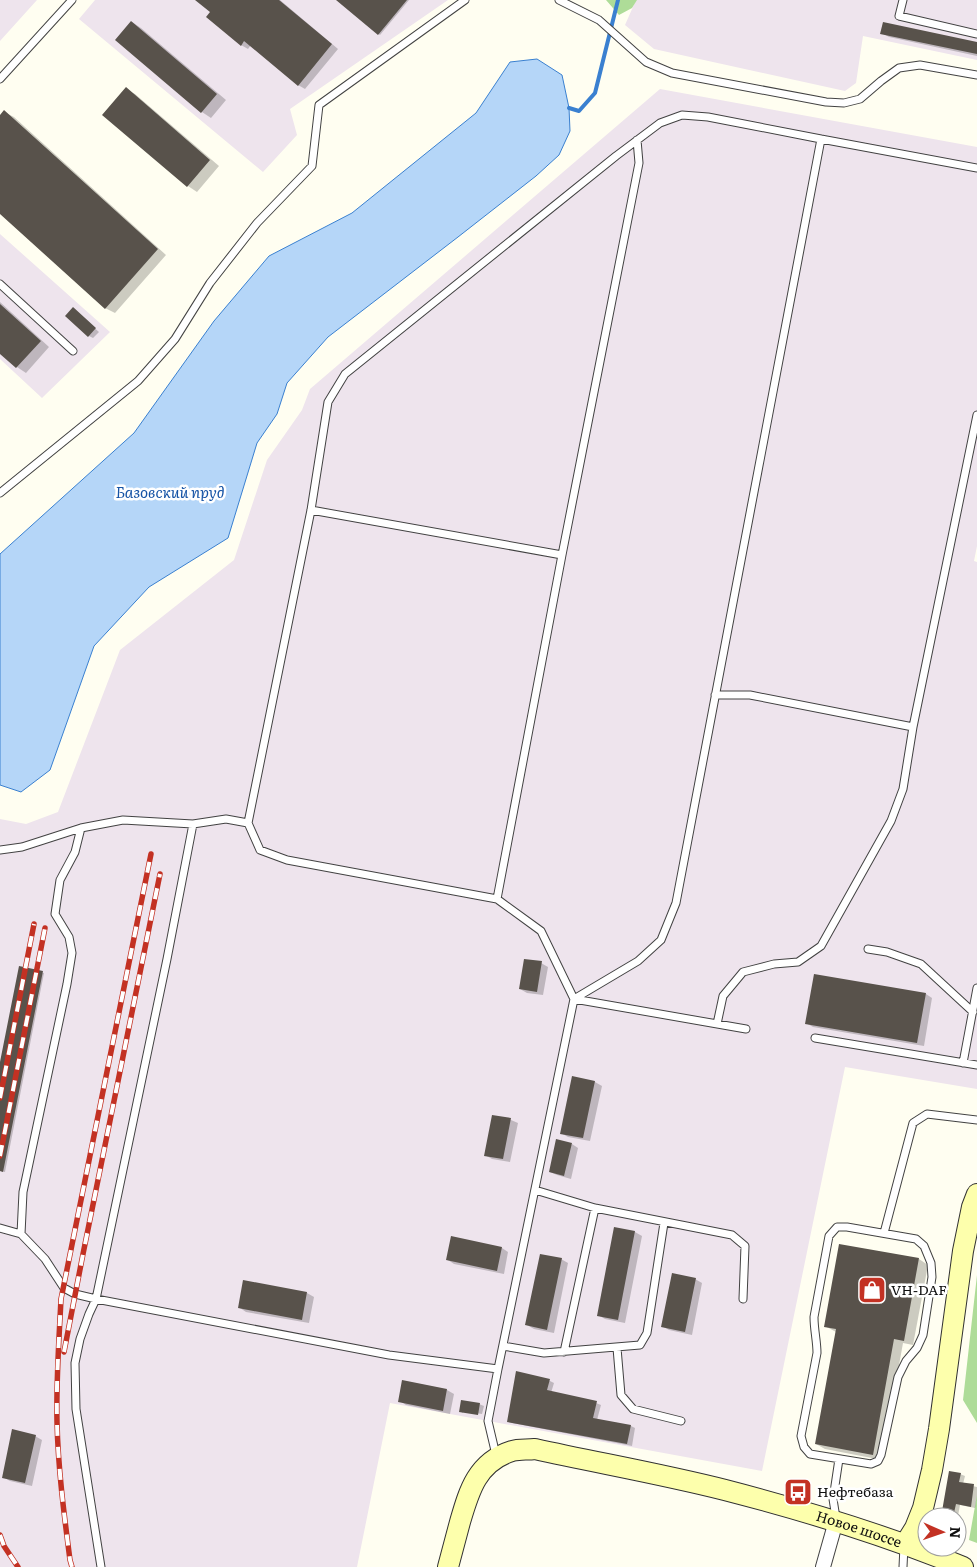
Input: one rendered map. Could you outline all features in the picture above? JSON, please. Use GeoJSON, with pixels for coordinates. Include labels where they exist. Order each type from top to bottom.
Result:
{"type":"FeatureCollection","features":[{"type":"Feature","properties":{"kind":"main road","name":"Новое шоссе"},"geometry":{"type":"LineString","coordinates":[[448,1567],[467,1498],[474,1482],[484,1468],[497,1458],[513,1451],[535,1449],[724,1490],[836,1522],[904,1544],[915,1528],[923,1508],[932,1470],[963,1251],[972,1207],[977,1194]]}},
{"type":"Feature","properties":{"kind":"main road"},"geometry":{"type":"LineString","coordinates":[[904,1544],[930,1557],[964,1567]]}},
{"type":"Feature","properties":{"kind":"street"},"geometry":{"type":"LineString","coordinates":[[823,1567],[836,1522]]}},
{"type":"Feature","properties":{"kind":"lane"},"geometry":{"type":"LineString","coordinates":[[0,79],[72,0]]}},
{"type":"Feature","properties":{"kind":"lane"},"geometry":{"type":"LineString","coordinates":[[0,493],[138,382],[175,339],[210,283],[257,222],[312,166],[319,106],[466,0]]}},
{"type":"Feature","properties":{"kind":"lane"},"geometry":{"type":"LineString","coordinates":[[559,0],[599,20],[646,62],[672,73],[826,102],[844,103],[860,99],[899,68],[920,65],[977,74]]}},
{"type":"Feature","properties":{"kind":"lane"},"geometry":{"type":"LineString","coordinates":[[903,0],[899,16],[977,34]]}},
{"type":"Feature","properties":{"kind":"lane"},"geometry":{"type":"LineString","coordinates":[[497,1458],[488,1421],[574,999],[541,931],[497,899],[287,860],[260,850],[248,823],[311,510],[328,402],[345,374],[637,140],[660,123],[682,115],[708,116],[977,168]]}},
{"type":"Feature","properties":{"kind":"lane"},"geometry":{"type":"LineString","coordinates":[[574,999],[638,962],[661,940],[676,903],[821,139]]}},
{"type":"Feature","properties":{"kind":"lane"},"geometry":{"type":"LineString","coordinates":[[497,899],[639,163],[637,140]]}},
{"type":"Feature","properties":{"kind":"lane"},"geometry":{"type":"LineString","coordinates":[[0,284],[74,351]]}},
{"type":"Feature","properties":{"kind":"lane"},"geometry":{"type":"LineString","coordinates":[[717,1024],[722,996],[743,972],[774,964],[798,962],[821,946],[891,821],[903,789],[913,727],[977,415]]}},
{"type":"Feature","properties":{"kind":"lane"},"geometry":{"type":"LineString","coordinates":[[311,510],[562,555]]}},
{"type":"Feature","properties":{"kind":"lane"},"geometry":{"type":"LineString","coordinates":[[715,695],[750,695],[913,727]]}},
{"type":"Feature","properties":{"kind":"lane"},"geometry":{"type":"LineString","coordinates":[[0,850],[22,847],[81,828],[123,820],[193,824],[226,819],[248,823]]}},
{"type":"Feature","properties":{"kind":"lane"},"geometry":{"type":"LineString","coordinates":[[101,1567],[76,1409],[75,1363],[80,1339],[96,1299],[167,959],[193,824]]}},
{"type":"Feature","properties":{"kind":"lane"},"geometry":{"type":"LineString","coordinates":[[21,1234],[22,1192],[72,954],[69,937],[55,914],[60,880],[75,852],[81,828]]}},
{"type":"Feature","properties":{"kind":"lane"},"geometry":{"type":"LineString","coordinates":[[868,949],[887,952],[921,964],[973,1012]]}},
{"type":"Feature","properties":{"kind":"lane"},"geometry":{"type":"LineString","coordinates":[[963,1063],[977,988]]}},
{"type":"Feature","properties":{"kind":"lane"},"geometry":{"type":"LineString","coordinates":[[574,999],[746,1029]]}},
{"type":"Feature","properties":{"kind":"lane"},"geometry":{"type":"LineString","coordinates":[[815,1038],[977,1065]]}},
{"type":"Feature","properties":{"kind":"lane"},"geometry":{"type":"LineString","coordinates":[[884,1233],[913,1123],[927,1114],[977,1120]]}},
{"type":"Feature","properties":{"kind":"lane"},"geometry":{"type":"LineString","coordinates":[[535,1190],[595,1208],[732,1235],[745,1246],[744,1298]]}},
{"type":"Feature","properties":{"kind":"lane"},"geometry":{"type":"LineString","coordinates":[[564,1352],[595,1208]]}},
{"type":"Feature","properties":{"kind":"lane"},"geometry":{"type":"LineString","coordinates":[[503,1346],[544,1353],[640,1345],[647,1333],[664,1223]]}},
{"type":"Feature","properties":{"kind":"lane"},"geometry":{"type":"LineString","coordinates":[[837,1227],[884,1233],[916,1239],[924,1246],[931,1263],[932,1277],[923,1335],[898,1377],[881,1455],[878,1461],[871,1464],[810,1454],[804,1447],[801,1436],[817,1353],[814,1318],[829,1236],[837,1227]]}},
{"type":"Feature","properties":{"kind":"lane"},"geometry":{"type":"LineString","coordinates":[[0,1228],[21,1234],[45,1259],[64,1288],[75,1294],[389,1355],[498,1370]]}},
{"type":"Feature","properties":{"kind":"lane"},"geometry":{"type":"LineString","coordinates":[[618,1348],[621,1395],[633,1410],[681,1421]]}},
{"type":"Feature","properties":{"kind":"lane"},"geometry":{"type":"LineString","coordinates":[[836,1522],[833,1499],[840,1459]]}},
{"type":"Feature","properties":{"kind":"lane"},"geometry":{"type":"LineString","coordinates":[[903,1567],[904,1544]]}},
{"type":"Feature","properties":{"kind":"shaded area"},"geometry":{"type":"Polygon","coordinates":[[[0,0],[37,0],[0,41],[0,0]]]}},
{"type":"Feature","properties":{"kind":"shaded area"},"geometry":{"type":"Polygon","coordinates":[[[95,0],[448,0],[290,109],[297,135],[263,172],[79,19],[95,0]]]}},
{"type":"Feature","properties":{"kind":"shaded area"},"geometry":{"type":"Polygon","coordinates":[[[636,0],[977,0],[977,60],[863,36],[856,83],[845,91],[654,49],[625,25],[636,0]]]}},
{"type":"Feature","properties":{"kind":"shaded area"},"geometry":{"type":"Polygon","coordinates":[[[660,89],[977,147],[977,546],[974,561],[977,562],[977,1089],[845,1067],[762,1471],[390,1403],[357,1567],[0,1567],[0,819],[26,824],[58,812],[120,650],[234,560],[267,460],[302,410],[310,389],[660,89]]]}},
{"type":"Feature","properties":{"kind":"shaded area"},"geometry":{"type":"Polygon","coordinates":[[[0,234],[110,332],[42,398],[0,359],[0,234]]]}},
{"type":"Feature","properties":{"kind":"green space"},"geometry":{"type":"Polygon","coordinates":[[[606,0],[637,0],[632,8],[619,15],[606,0]]]}},
{"type":"Feature","properties":{"kind":"green space"},"geometry":{"type":"Polygon","coordinates":[[[977,1275],[977,1423],[963,1400],[977,1275]]]}},
{"type":"Feature","properties":{"kind":"green space"},"geometry":{"type":"Polygon","coordinates":[[[977,1495],[977,1543],[969,1540],[977,1495]]]}},
{"type":"Feature","properties":{"kind":"water","name":"Базовский пруд"},"geometry":{"type":"Polygon","coordinates":[[[537,59],[562,75],[569,108],[570,131],[559,155],[536,176],[328,337],[287,383],[277,414],[257,443],[228,538],[149,587],[94,646],[50,770],[21,792],[0,785],[0,554],[134,433],[214,321],[269,256],[352,213],[476,113],[510,62],[537,59]]]}},
{"type":"Feature","properties":{"kind":"building"},"geometry":{"type":"Polygon","coordinates":[[[195,0],[279,0],[332,44],[298,86],[244,41],[241,46],[206,17],[210,12],[195,0]]]}},
{"type":"Feature","properties":{"kind":"building"},"geometry":{"type":"Polygon","coordinates":[[[336,0],[407,0],[378,35],[336,0]]]}},
{"type":"Feature","properties":{"kind":"building"},"geometry":{"type":"Polygon","coordinates":[[[131,21],[217,94],[201,113],[115,40],[131,21]]]}},
{"type":"Feature","properties":{"kind":"building"},"geometry":{"type":"Polygon","coordinates":[[[883,22],[977,42],[977,54],[880,34],[883,22]]]}},
{"type":"Feature","properties":{"kind":"building"},"geometry":{"type":"Polygon","coordinates":[[[126,87],[210,160],[187,187],[102,115],[126,87]]]}},
{"type":"Feature","properties":{"kind":"building"},"geometry":{"type":"Polygon","coordinates":[[[4,110],[158,249],[105,309],[0,214],[0,115],[4,110]]]}},
{"type":"Feature","properties":{"kind":"building"},"geometry":{"type":"Polygon","coordinates":[[[0,304],[41,341],[16,368],[0,354],[0,304]]]}},
{"type":"Feature","properties":{"kind":"building"},"geometry":{"type":"Polygon","coordinates":[[[73,307],[96,328],[88,337],[65,316],[73,307]]]}},
{"type":"Feature","properties":{"kind":"building"},"geometry":{"type":"Polygon","coordinates":[[[524,959],[542,961],[537,992],[519,989],[524,959]]]}},
{"type":"Feature","properties":{"kind":"building"},"geometry":{"type":"Polygon","coordinates":[[[19,966],[43,971],[3,1172],[0,1171],[0,1062],[19,966]]]}},
{"type":"Feature","properties":{"kind":"building"},"geometry":{"type":"Polygon","coordinates":[[[814,974],[926,993],[917,1043],[805,1024],[814,974]]]}},
{"type":"Feature","properties":{"kind":"building"},"geometry":{"type":"Polygon","coordinates":[[[572,1076],[595,1081],[583,1138],[560,1134],[572,1076]]]}},
{"type":"Feature","properties":{"kind":"building"},"geometry":{"type":"Polygon","coordinates":[[[492,1115],[511,1118],[503,1159],[484,1156],[492,1115]]]}},
{"type":"Feature","properties":{"kind":"building"},"geometry":{"type":"Polygon","coordinates":[[[556,1139],[572,1143],[564,1176],[549,1172],[556,1139]]]}},
{"type":"Feature","properties":{"kind":"building"},"geometry":{"type":"Polygon","coordinates":[[[614,1227],[635,1231],[618,1320],[597,1316],[614,1227]]]}},
{"type":"Feature","properties":{"kind":"building"},"geometry":{"type":"Polygon","coordinates":[[[451,1236],[502,1247],[497,1271],[446,1260],[451,1236]]]}},
{"type":"Feature","properties":{"kind":"building"},"geometry":{"type":"Polygon","coordinates":[[[839,1244],[919,1258],[904,1341],[894,1339],[873,1455],[815,1444],[836,1329],[824,1327],[839,1244]]]}},
{"type":"Feature","properties":{"kind":"building"},"geometry":{"type":"Polygon","coordinates":[[[540,1254],[562,1258],[547,1330],[525,1325],[540,1254]]]}},
{"type":"Feature","properties":{"kind":"building"},"geometry":{"type":"Polygon","coordinates":[[[672,1273],[696,1278],[685,1332],[661,1327],[672,1273]]]}},
{"type":"Feature","properties":{"kind":"building"},"geometry":{"type":"Polygon","coordinates":[[[243,1280],[307,1292],[302,1320],[238,1308],[243,1280]]]}},
{"type":"Feature","properties":{"kind":"building"},"geometry":{"type":"Polygon","coordinates":[[[516,1371],[550,1379],[547,1390],[597,1401],[593,1418],[631,1425],[627,1444],[507,1422],[516,1371]]]}},
{"type":"Feature","properties":{"kind":"building"},"geometry":{"type":"Polygon","coordinates":[[[402,1380],[447,1389],[443,1411],[398,1402],[402,1380]]]}},
{"type":"Feature","properties":{"kind":"building"},"geometry":{"type":"Polygon","coordinates":[[[461,1400],[480,1403],[478,1415],[459,1412],[461,1400]]]}},
{"type":"Feature","properties":{"kind":"building"},"geometry":{"type":"Polygon","coordinates":[[[12,1429],[36,1435],[25,1483],[2,1478],[12,1429]]]}},
{"type":"Feature","properties":{"kind":"building"},"geometry":{"type":"Polygon","coordinates":[[[949,1471],[961,1473],[959,1482],[974,1484],[971,1507],[956,1504],[955,1507],[943,1507],[949,1471]]]}},
{"type":"Feature","properties":{"kind":"waterway"},"geometry":{"type":"LineString","coordinates":[[569,108],[579,111],[595,93],[618,0]]}},
{"type":"Feature","properties":{"kind":"railway"},"geometry":{"type":"LineString","coordinates":[[72,1567],[60,1474],[58,1439],[57,1391],[61,1299],[151,854]]}},
{"type":"Feature","properties":{"kind":"railway"},"geometry":{"type":"LineString","coordinates":[[64,1352],[160,874]]}},
{"type":"Feature","properties":{"kind":"railway"},"geometry":{"type":"LineString","coordinates":[[0,1098],[34,924]]}},
{"type":"Feature","properties":{"kind":"railway"},"geometry":{"type":"LineString","coordinates":[[0,1156],[45,928]]}},
{"type":"Feature","properties":{"kind":"railway"},"geometry":{"type":"LineString","coordinates":[[0,1535],[4,1546],[18,1567]]}},
{"type":"Feature","properties":{"kind":"place","name":"VH-DAF"},"geometry":{"type":"Point","coordinates":[872,1290]}},
{"type":"Feature","properties":{"kind":"place","name":"Нефтебаза"},"geometry":{"type":"Point","coordinates":[798,1492]}}]}
